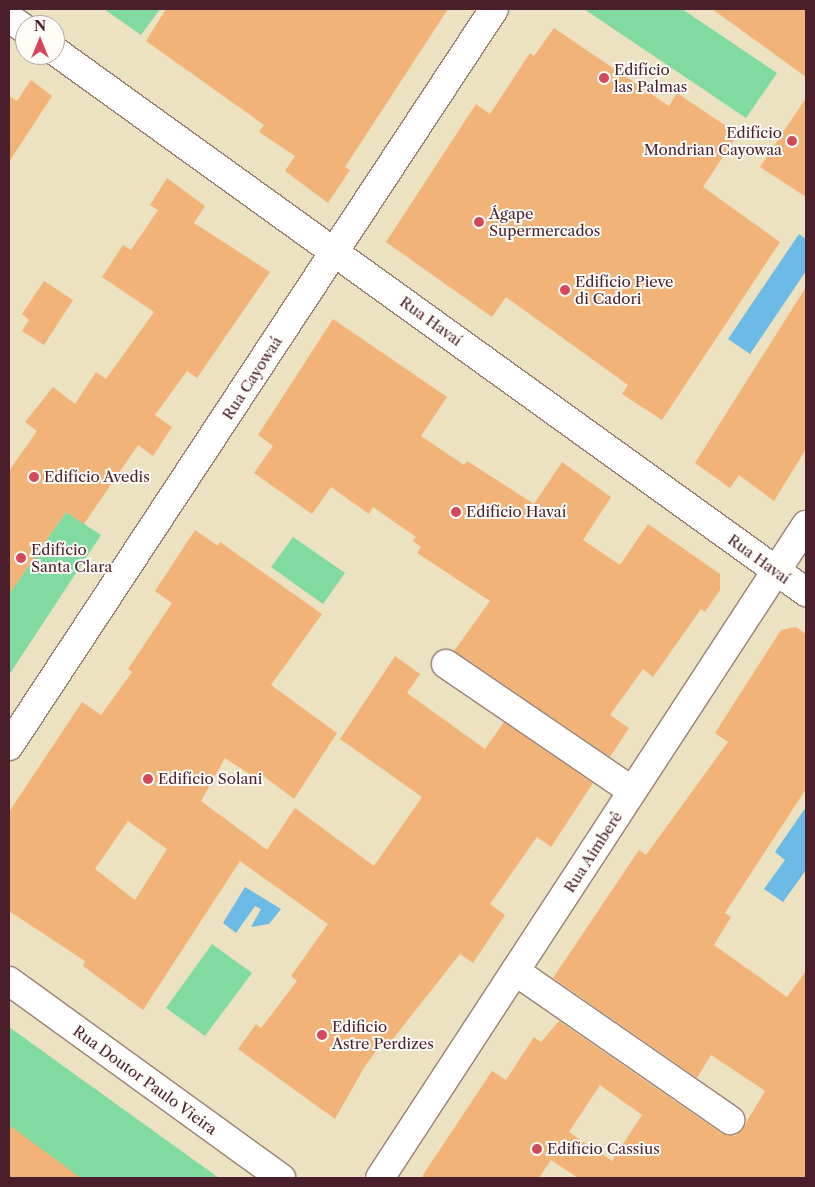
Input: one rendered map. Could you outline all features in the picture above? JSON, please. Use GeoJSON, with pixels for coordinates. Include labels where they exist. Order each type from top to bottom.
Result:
{"type":"FeatureCollection","features":[{"type":"Feature","properties":{"kind":"street","name":"Rua Cayowaá"},"geometry":{"type":"LineString","coordinates":[[9,746],[494,9]]}},
{"type":"Feature","properties":{"kind":"street","name":"Rua Havaí"},"geometry":{"type":"LineString","coordinates":[[65,58],[806,592]]}},
{"type":"Feature","properties":{"kind":"street","name":"Rua Aimberê"},"geometry":{"type":"LineString","coordinates":[[380,1178],[806,526]]}},
{"type":"Feature","properties":{"kind":"street"},"geometry":{"type":"LineString","coordinates":[[446,664],[632,791]]}},
{"type":"Feature","properties":{"kind":"street"},"geometry":{"type":"LineString","coordinates":[[515,971],[730,1120]]}},
{"type":"Feature","properties":{"kind":"street","name":"Rua Doutor Paulo Vieira"},"geometry":{"type":"LineString","coordinates":[[9,981],[282,1178]]}},
{"type":"Feature","properties":{"kind":"green space"},"geometry":{"type":"Polygon","coordinates":[[[104,9],[160,9],[141,35],[104,9]]]}},
{"type":"Feature","properties":{"kind":"green space"},"geometry":{"type":"Polygon","coordinates":[[[584,9],[682,9],[777,73],[746,118],[584,9]]]}},
{"type":"Feature","properties":{"kind":"green space"},"geometry":{"type":"Polygon","coordinates":[[[66,512],[101,535],[9,675],[9,594],[66,512]]]}},
{"type":"Feature","properties":{"kind":"green space"},"geometry":{"type":"Polygon","coordinates":[[[293,537],[345,573],[323,604],[271,567],[293,537]]]}},
{"type":"Feature","properties":{"kind":"green space"},"geometry":{"type":"Polygon","coordinates":[[[212,944],[252,973],[205,1036],[166,1008],[212,944]]]}},
{"type":"Feature","properties":{"kind":"green space"},"geometry":{"type":"Polygon","coordinates":[[[9,1027],[219,1178],[9,1178],[9,1027]]]}},
{"type":"Feature","properties":{"kind":"water"},"geometry":{"type":"Polygon","coordinates":[[[799,234],[806,239],[806,271],[750,354],[728,339],[799,234]]]}},
{"type":"Feature","properties":{"kind":"water"},"geometry":{"type":"Polygon","coordinates":[[[806,807],[806,870],[783,902],[764,889],[785,860],[775,852],[806,807]]]}},
{"type":"Feature","properties":{"kind":"water"},"geometry":{"type":"Polygon","coordinates":[[[245,887],[281,909],[269,924],[251,927],[261,909],[255,906],[236,933],[223,923],[245,887]]]}},
{"type":"Feature","properties":{"kind":"building"},"geometry":{"type":"Polygon","coordinates":[[[166,9],[448,9],[345,167],[350,170],[328,203],[285,171],[295,156],[259,132],[264,125],[146,41],[166,9]]]}},
{"type":"Feature","properties":{"kind":"building"},"geometry":{"type":"Polygon","coordinates":[[[712,9],[806,9],[806,77],[755,40],[712,9]]]}},
{"type":"Feature","properties":{"kind":"building"},"geometry":{"type":"Polygon","coordinates":[[[554,28],[669,106],[677,93],[738,134],[703,187],[780,242],[662,420],[622,394],[628,385],[506,297],[492,317],[386,242],[476,104],[490,114],[530,53],[534,56],[554,28]]]}},
{"type":"Feature","properties":{"kind":"building"},"geometry":{"type":"Polygon","coordinates":[[[31,80],[52,96],[9,162],[9,96],[17,101],[31,80]]]}},
{"type":"Feature","properties":{"kind":"building","name":"Edifício Mondrian Cayowaa"},"geometry":{"type":"Polygon","coordinates":[[[806,98],[806,197],[760,167],[806,98]]]}},
{"type":"Feature","properties":{"kind":"building"},"geometry":{"type":"Polygon","coordinates":[[[167,178],[205,206],[194,223],[270,272],[197,378],[187,371],[155,415],[172,427],[153,456],[138,445],[84,524],[66,512],[9,594],[9,471],[37,431],[25,422],[53,387],[75,404],[96,372],[106,379],[154,312],[102,277],[123,245],[131,250],[158,210],[150,205],[167,178]]]}},
{"type":"Feature","properties":{"kind":"building"},"geometry":{"type":"Polygon","coordinates":[[[44,281],[73,300],[44,345],[22,331],[29,320],[22,314],[44,281]]]}},
{"type":"Feature","properties":{"kind":"building"},"geometry":{"type":"Polygon","coordinates":[[[806,287],[806,449],[774,501],[739,475],[730,488],[695,463],[806,287]]]}},
{"type":"Feature","properties":{"kind":"building"},"geometry":{"type":"Polygon","coordinates":[[[333,319],[447,397],[421,436],[464,465],[467,461],[534,504],[562,462],[611,497],[583,540],[620,565],[648,524],[720,574],[720,590],[705,612],[701,609],[653,677],[643,669],[610,715],[629,728],[610,757],[454,651],[490,601],[417,553],[421,547],[413,541],[416,537],[373,507],[369,514],[331,487],[312,514],[254,473],[273,446],[258,435],[333,319]]]}},
{"type":"Feature","properties":{"kind":"building"},"geometry":{"type":"Polygon","coordinates":[[[195,530],[218,546],[220,542],[322,614],[271,685],[337,733],[294,799],[261,774],[257,779],[225,758],[201,801],[267,850],[295,808],[374,866],[422,797],[340,739],[395,656],[420,674],[407,693],[485,749],[504,722],[593,783],[551,847],[537,837],[490,904],[505,915],[473,963],[460,954],[388,1045],[383,1042],[365,1066],[335,1119],[238,1049],[256,1024],[261,1028],[297,981],[291,976],[328,924],[240,861],[143,1010],[83,966],[85,961],[9,911],[9,812],[82,702],[101,715],[132,672],[128,669],[172,603],[155,591],[195,530]],[[128,821],[95,869],[135,900],[167,849],[128,821]]]}},
{"type":"Feature","properties":{"kind":"building"},"geometry":{"type":"Polygon","coordinates":[[[796,627],[806,634],[806,789],[725,913],[731,917],[714,945],[787,997],[806,971],[806,1178],[578,1178],[551,1160],[539,1178],[421,1178],[492,1071],[506,1080],[534,1037],[541,1042],[559,1021],[721,1133],[735,1136],[743,1128],[765,1091],[711,1055],[697,1078],[553,978],[639,850],[646,855],[728,742],[715,733],[781,630],[796,627]],[[600,1085],[569,1132],[612,1161],[642,1115],[600,1085]]]}},
{"type":"Feature","properties":{"kind":"building"},"geometry":{"type":"Polygon","coordinates":[[[9,1125],[81,1178],[9,1178],[9,1125]]]}},
{"type":"Feature","properties":{"kind":"place","name":"Edifício las Palmas"},"geometry":{"type":"Point","coordinates":[604,78]}},
{"type":"Feature","properties":{"kind":"place","name":"Edifício Mondrian Cayowaa"},"geometry":{"type":"Point","coordinates":[792,141]}},
{"type":"Feature","properties":{"kind":"place","name":"Ágape Supermercados"},"geometry":{"type":"Point","coordinates":[479,222]}},
{"type":"Feature","properties":{"kind":"place","name":"Edifício Pieve di Cadori"},"geometry":{"type":"Point","coordinates":[565,290]}},
{"type":"Feature","properties":{"kind":"place","name":"Edifício Avedis"},"geometry":{"type":"Point","coordinates":[34,477]}},
{"type":"Feature","properties":{"kind":"place","name":"Edifício Havaí"},"geometry":{"type":"Point","coordinates":[456,512]}},
{"type":"Feature","properties":{"kind":"place","name":"Edifício Santa Clara"},"geometry":{"type":"Point","coordinates":[21,558]}},
{"type":"Feature","properties":{"kind":"place","name":"Edifício Solani"},"geometry":{"type":"Point","coordinates":[148,779]}},
{"type":"Feature","properties":{"kind":"place","name":"Edificio Astre Perdizes"},"geometry":{"type":"Point","coordinates":[322,1035]}},
{"type":"Feature","properties":{"kind":"place","name":"Edifício Cassius"},"geometry":{"type":"Point","coordinates":[537,1149]}}]}
